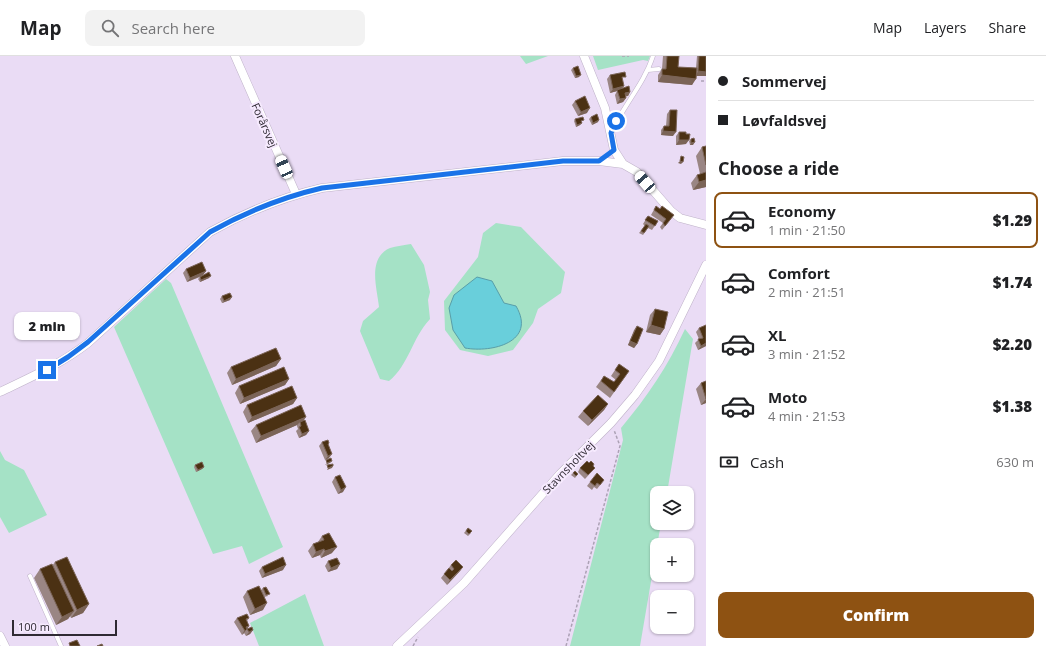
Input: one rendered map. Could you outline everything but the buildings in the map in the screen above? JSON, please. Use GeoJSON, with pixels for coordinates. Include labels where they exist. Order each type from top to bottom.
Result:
{"type":"FeatureCollection","features":[{"type":"Feature","properties":{"kind":"street","name":"Forårsvej"},"geometry":{"type":"LineString","coordinates":[[235,56],[296,194]]}},
{"type":"Feature","properties":{"kind":"street"},"geometry":{"type":"LineString","coordinates":[[584,56],[605,108],[614,150],[622,164]]}},
{"type":"Feature","properties":{"kind":"street"},"geometry":{"type":"LineString","coordinates":[[599,161],[614,150]]}},
{"type":"Feature","properties":{"kind":"street"},"geometry":{"type":"LineString","coordinates":[[0,392],[47,370],[73,354],[210,232],[296,194],[322,188],[555,162],[599,161],[622,164],[637,172],[671,211],[680,218],[706,225]]}},
{"type":"Feature","properties":{"kind":"street","name":"Stavnsholtvej"},"geometry":{"type":"LineString","coordinates":[[397,646],[464,583],[560,474],[611,423],[635,395],[659,361],[706,265]]}},
{"type":"Feature","properties":{"kind":"street"},"geometry":{"type":"LineString","coordinates":[[700,277],[706,285]]}},
{"type":"Feature","properties":{"kind":"street"},"geometry":{"type":"LineString","coordinates":[[0,636],[5,646]]}},
{"type":"Feature","properties":{"kind":"lane"},"geometry":{"type":"LineString","coordinates":[[611,133],[616,121],[648,70],[653,56]]}},
{"type":"Feature","properties":{"kind":"lane"},"geometry":{"type":"LineString","coordinates":[[648,70],[659,69]]}},
{"type":"Feature","properties":{"kind":"lane"},"geometry":{"type":"LineString","coordinates":[[30,576],[61,646]]}},
{"type":"Feature","properties":{"kind":"path"},"geometry":{"type":"LineString","coordinates":[[622,56],[630,56]]}},
{"type":"Feature","properties":{"kind":"path"},"geometry":{"type":"LineString","coordinates":[[701,81],[706,81]]}},
{"type":"Feature","properties":{"kind":"path"},"geometry":{"type":"LineString","coordinates":[[566,646],[620,446],[611,423]]}},
{"type":"Feature","properties":{"kind":"green space"},"geometry":{"type":"Polygon","coordinates":[[[520,56],[548,56],[526,64],[520,56]]]}},
{"type":"Feature","properties":{"kind":"green space"},"geometry":{"type":"Polygon","coordinates":[[[593,56],[650,56],[648,61],[643,60],[598,70],[593,56]]]}},
{"type":"Feature","properties":{"kind":"green space"},"geometry":{"type":"Polygon","coordinates":[[[496,223],[521,227],[565,272],[561,293],[538,309],[533,323],[513,350],[488,356],[460,350],[445,330],[444,301],[478,257],[483,233],[496,223]]]}},
{"type":"Feature","properties":{"kind":"green space"},"geometry":{"type":"Polygon","coordinates":[[[411,244],[424,265],[430,292],[428,300],[430,319],[419,334],[396,375],[389,381],[380,379],[360,331],[363,321],[379,307],[375,274],[378,259],[390,248],[411,244]]]}},
{"type":"Feature","properties":{"kind":"green space"},"geometry":{"type":"Polygon","coordinates":[[[166,279],[171,283],[283,547],[249,564],[242,546],[213,554],[114,327],[166,279]]]}},
{"type":"Feature","properties":{"kind":"green space"},"geometry":{"type":"Polygon","coordinates":[[[685,329],[693,339],[668,486],[650,486],[650,530],[660,530],[658,538],[650,538],[651,582],[640,646],[570,646],[623,440],[621,428],[640,405],[671,356],[685,329]]]}},
{"type":"Feature","properties":{"kind":"green space"},"geometry":{"type":"Polygon","coordinates":[[[0,451],[5,460],[24,470],[47,515],[9,533],[0,517],[0,451]]]}},
{"type":"Feature","properties":{"kind":"green space"},"geometry":{"type":"Polygon","coordinates":[[[305,594],[324,646],[259,646],[250,623],[305,594]]]}},
{"type":"Feature","properties":{"kind":"water"},"geometry":{"type":"Polygon","coordinates":[[[477,277],[492,281],[504,303],[516,306],[521,318],[521,328],[516,336],[508,342],[487,349],[465,348],[453,330],[449,308],[454,295],[477,277]]]}},
{"type":"Feature","properties":{"kind":"route"},"geometry":{"type":"LineString","coordinates":[[47,370],[88,342],[210,232],[223,225],[296,194],[322,188],[563,161],[599,161],[614,150],[611,133],[616,121]]}}]}
